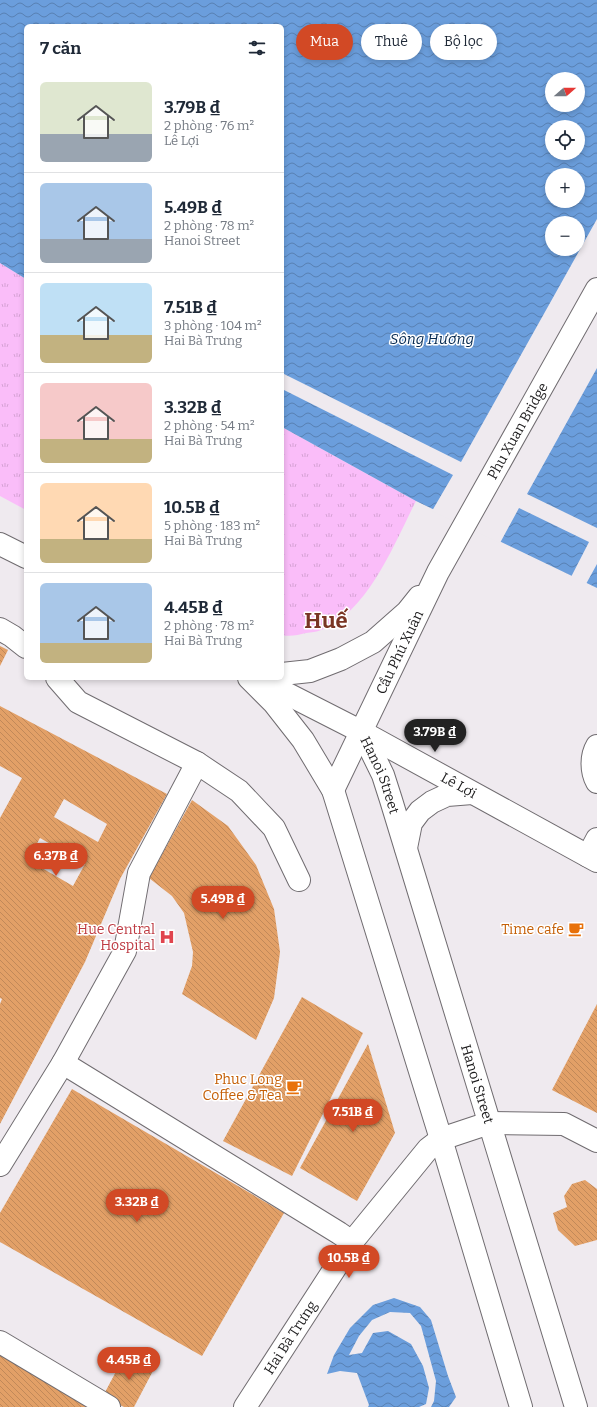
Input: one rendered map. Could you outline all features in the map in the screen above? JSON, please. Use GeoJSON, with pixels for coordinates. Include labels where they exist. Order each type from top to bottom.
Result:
{"type":"FeatureCollection","features":[{"type":"Feature","properties":{"kind":"main road","name":"Phu Xuan Bridge"},"geometry":{"type":"LineString","coordinates":[[438,572],[597,289]]}},
{"type":"Feature","properties":{"kind":"main road"},"geometry":{"type":"LineString","coordinates":[[0,544],[24,556]]}},
{"type":"Feature","properties":{"kind":"main road"},"geometry":{"type":"LineString","coordinates":[[284,674],[310,670],[341,659],[373,642],[407,612],[438,572]]}},
{"type":"Feature","properties":{"kind":"main road","name":"Cầu Phú Xuân"},"geometry":{"type":"LineString","coordinates":[[362,732],[438,572]]}},
{"type":"Feature","properties":{"kind":"main road"},"geometry":{"type":"LineString","coordinates":[[0,629],[24,645]]}},
{"type":"Feature","properties":{"kind":"main road"},"geometry":{"type":"LineString","coordinates":[[59,680],[78,702],[197,763],[239,791],[274,828],[299,880]]}},
{"type":"Feature","properties":{"kind":"main road"},"geometry":{"type":"LineString","coordinates":[[251,680],[274,703],[303,740],[333,790],[441,1139],[521,1407]]}},
{"type":"Feature","properties":{"kind":"main road","name":"Lê Lợi"},"geometry":{"type":"LineString","coordinates":[[259,680],[362,732],[472,793],[594,852]]}},
{"type":"Feature","properties":{"kind":"main road","name":"Hanoi Street"},"geometry":{"type":"LineString","coordinates":[[333,790],[362,732]]}},
{"type":"Feature","properties":{"kind":"main road","name":"Hanoi Street"},"geometry":{"type":"LineString","coordinates":[[362,732],[383,776],[406,848],[576,1407]]}},
{"type":"Feature","properties":{"kind":"main road"},"geometry":{"type":"LineString","coordinates":[[597,746],[592,762],[594,776],[597,782]]}},
{"type":"Feature","properties":{"kind":"main road"},"geometry":{"type":"LineString","coordinates":[[0,1165],[63,1063],[125,951],[139,874],[197,763]]}},
{"type":"Feature","properties":{"kind":"main road"},"geometry":{"type":"LineString","coordinates":[[406,848],[411,824],[420,811],[432,802],[447,795],[472,793]]}},
{"type":"Feature","properties":{"kind":"main road"},"geometry":{"type":"LineString","coordinates":[[63,1063],[332,1228],[352,1242]]}},
{"type":"Feature","properties":{"kind":"main road"},"geometry":{"type":"LineString","coordinates":[[441,1139],[489,1123],[564,1124],[597,1141]]}},
{"type":"Feature","properties":{"kind":"main road","name":"Hai Bà Trưng"},"geometry":{"type":"LineString","coordinates":[[245,1407],[352,1242],[428,1149],[441,1139]]}},
{"type":"Feature","properties":{"kind":"main road"},"geometry":{"type":"LineString","coordinates":[[0,1342],[109,1407]]}},
{"type":"Feature","properties":{"kind":"green space"},"geometry":{"type":"Polygon","coordinates":[[[0,263],[24,278],[24,509],[0,496],[0,263]]]}},
{"type":"Feature","properties":{"kind":"green space"},"geometry":{"type":"Polygon","coordinates":[[[284,428],[416,501],[378,575],[366,593],[353,608],[338,621],[321,630],[285,636],[284,428]]]}},
{"type":"Feature","properties":{"kind":"water","name":"Sông Hương"},"geometry":{"type":"Polygon","coordinates":[[[0,0],[597,0],[597,588],[416,501],[284,428],[284,24],[24,24],[24,278],[0,263],[0,0]]]}},
{"type":"Feature","properties":{"kind":"water"},"geometry":{"type":"Polygon","coordinates":[[[394,1298],[420,1307],[431,1320],[456,1397],[449,1407],[431,1407],[434,1401],[436,1381],[421,1326],[410,1313],[390,1312],[372,1320],[359,1336],[349,1355],[362,1353],[373,1333],[388,1331],[411,1344],[423,1366],[429,1388],[426,1404],[419,1407],[368,1407],[369,1405],[357,1373],[340,1371],[327,1374],[334,1355],[350,1328],[373,1305],[394,1298]]]}},
{"type":"Feature","properties":{"kind":"pier"},"geometry":{"type":"Polygon","coordinates":[[[597,219],[597,368],[527,494],[597,528],[597,564],[586,584],[571,577],[589,542],[519,508],[500,543],[432,511],[453,475],[284,390],[284,374],[461,462],[576,256],[585,256],[585,240],[597,219]]]}},
{"type":"Feature","properties":{"kind":"building"},"geometry":{"type":"Polygon","coordinates":[[[0,646],[8,650],[0,666],[0,646]]]}},
{"type":"Feature","properties":{"kind":"building"},"geometry":{"type":"Polygon","coordinates":[[[0,706],[167,794],[120,879],[85,962],[0,1124],[0,1004],[2,999],[0,998],[0,818],[22,778],[0,766],[0,706]],[[64,799],[54,817],[98,842],[107,824],[64,799]],[[40,838],[28,860],[73,886],[85,864],[40,838]]]}},
{"type":"Feature","properties":{"kind":"building"},"geometry":{"type":"Polygon","coordinates":[[[192,800],[228,826],[256,865],[274,909],[280,952],[274,998],[256,1040],[182,994],[192,966],[193,952],[184,913],[172,896],[149,878],[192,800]]]}},
{"type":"Feature","properties":{"kind":"building","name":"Phuc Long Coffee & Tea"},"geometry":{"type":"Polygon","coordinates":[[[302,997],[363,1033],[292,1176],[223,1141],[302,997]]]}},
{"type":"Feature","properties":{"kind":"building"},"geometry":{"type":"Polygon","coordinates":[[[597,1004],[597,1113],[552,1090],[597,1004]]]}},
{"type":"Feature","properties":{"kind":"building"},"geometry":{"type":"Polygon","coordinates":[[[368,1044],[395,1133],[357,1201],[300,1168],[368,1044]]]}},
{"type":"Feature","properties":{"kind":"building"},"geometry":{"type":"Polygon","coordinates":[[[72,1089],[284,1213],[202,1356],[0,1242],[0,1213],[72,1089]]]}},
{"type":"Feature","properties":{"kind":"building"},"geometry":{"type":"Polygon","coordinates":[[[585,1180],[597,1189],[597,1240],[575,1246],[558,1230],[553,1213],[567,1207],[564,1196],[572,1184],[585,1180]]]}},
{"type":"Feature","properties":{"kind":"building"},"geometry":{"type":"Polygon","coordinates":[[[127,1351],[155,1367],[134,1407],[124,1407],[103,1396],[127,1351]]]}},
{"type":"Feature","properties":{"kind":"building"},"geometry":{"type":"Polygon","coordinates":[[[0,1355],[94,1407],[0,1407],[0,1355]]]}},
{"type":"Feature","properties":{"kind":"place","name":"Time cafe"},"geometry":{"type":"Point","coordinates":[576,929]}},
{"type":"Feature","properties":{"kind":"place","name":"Hue Central Hospital"},"geometry":{"type":"Point","coordinates":[167,937]}},
{"type":"Feature","properties":{"kind":"place","name":"Phuc Long Coffee & Tea"},"geometry":{"type":"Point","coordinates":[294,1087]}},
{"type":"Feature","properties":{"kind":"district","name":"Huế"},"geometry":{"type":"Point","coordinates":[326,620]}}]}
